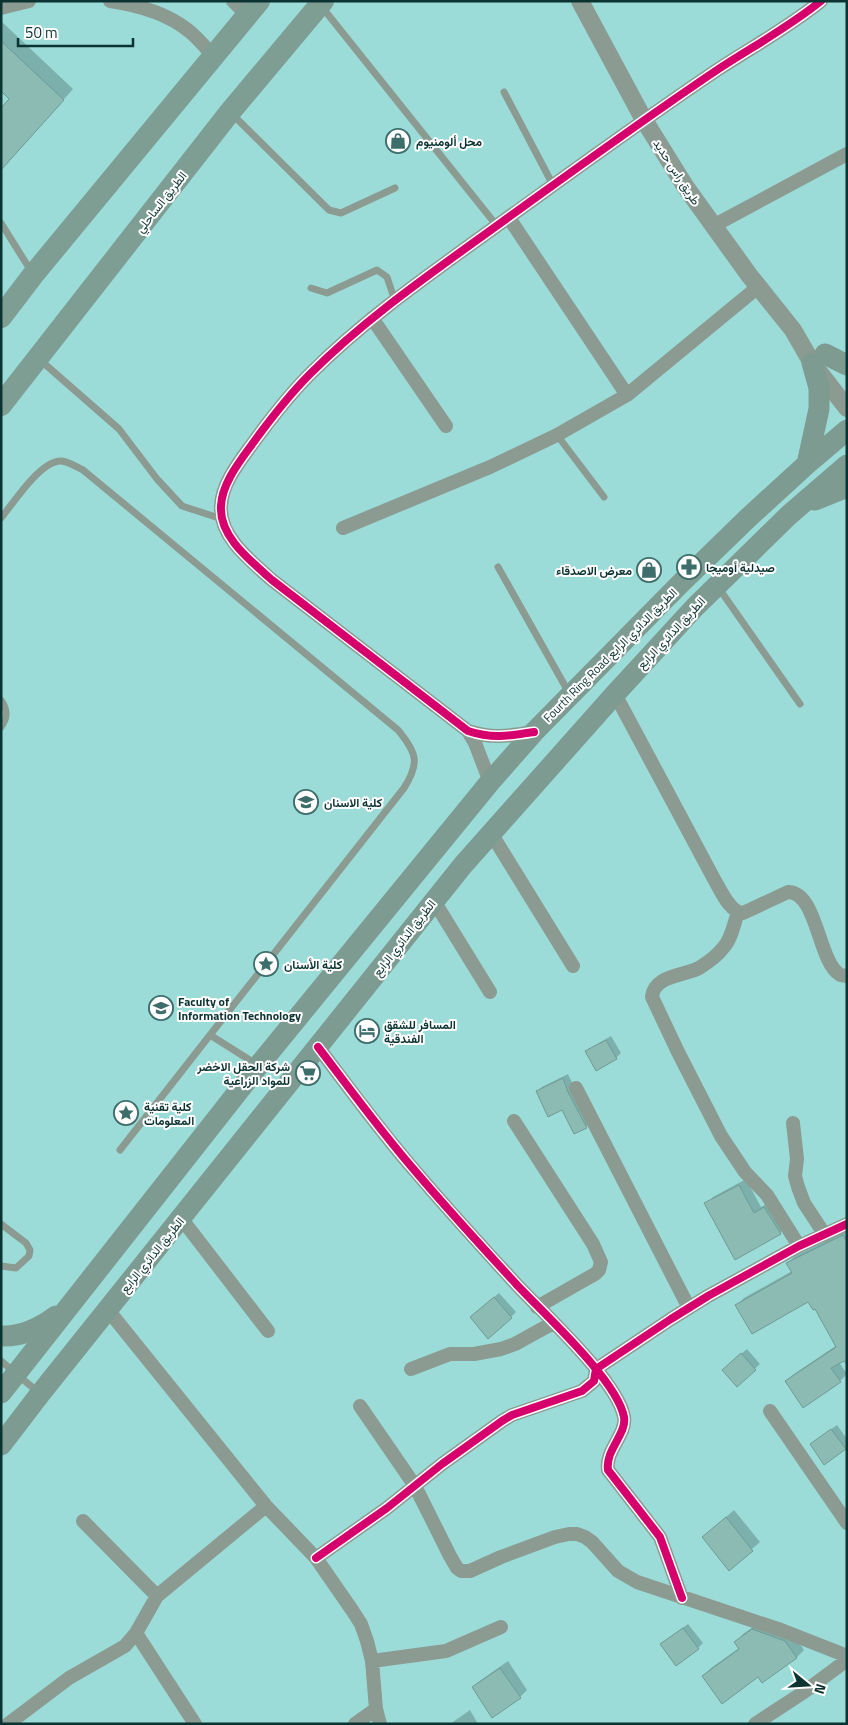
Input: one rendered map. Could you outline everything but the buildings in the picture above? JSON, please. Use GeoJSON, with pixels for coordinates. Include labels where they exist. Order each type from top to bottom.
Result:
{"type":"FeatureCollection","features":[{"type":"Feature","properties":{"kind":"highway","name":"الطريق الساحلي"},"geometry":{"type":"LineString","coordinates":[[1,406],[230,112],[322,3]]}},
{"type":"Feature","properties":{"kind":"highway"},"geometry":{"type":"LineString","coordinates":[[1,316],[214,57],[251,4]]}},
{"type":"Feature","properties":{"kind":"main road"},"geometry":{"type":"LineString","coordinates":[[807,464],[819,410],[819,358],[847,365]]}},
{"type":"Feature","properties":{"kind":"main road","name":"Fourth Ring Road الطريق الدائري الرابع"},"geometry":{"type":"LineString","coordinates":[[259,1065],[393,899],[534,732],[680,584],[807,464],[847,430]]}},
{"type":"Feature","properties":{"kind":"main road","name":"الطريق الدائري الرابع"},"geometry":{"type":"LineString","coordinates":[[1,1445],[434,901],[491,833],[615,694],[717,585],[789,515],[847,465]]}},
{"type":"Feature","properties":{"kind":"main road"},"geometry":{"type":"LineString","coordinates":[[789,515],[819,498],[847,487]]}},
{"type":"Feature","properties":{"kind":"main road"},"geometry":{"type":"LineString","coordinates":[[1,1393],[9,1367],[68,1307],[172,1178],[259,1065]]}},
{"type":"Feature","properties":{"kind":"main road"},"geometry":{"type":"LineString","coordinates":[[1,1336],[25,1333],[42,1326],[68,1307]]}},
{"type":"Feature","properties":{"kind":"street"},"geometry":{"type":"LineString","coordinates":[[1,8],[29,1]]}},
{"type":"Feature","properties":{"kind":"street"},"geometry":{"type":"LineString","coordinates":[[110,1],[145,8],[171,19],[191,32],[214,57]]}},
{"type":"Feature","properties":{"kind":"street","name":"طريق راس حديد"},"geometry":{"type":"LineString","coordinates":[[580,1],[644,120],[685,186],[758,287],[819,358],[847,408]]}},
{"type":"Feature","properties":{"kind":"street"},"geometry":{"type":"LineString","coordinates":[[534,732],[499,737],[483,736],[468,731],[272,580],[243,554],[227,532],[222,519],[220,506],[222,494],[229,480],[260,434],[309,375],[372,318],[644,120],[822,1]]}},
{"type":"Feature","properties":{"kind":"street"},"geometry":{"type":"LineString","coordinates":[[713,226],[847,154]]}},
{"type":"Feature","properties":{"kind":"street"},"geometry":{"type":"LineString","coordinates":[[509,218],[627,395]]}},
{"type":"Feature","properties":{"kind":"street"},"geometry":{"type":"LineString","coordinates":[[343,528],[490,467],[557,435],[627,395],[758,287]]}},
{"type":"Feature","properties":{"kind":"street"},"geometry":{"type":"LineString","coordinates":[[372,318],[446,426]]}},
{"type":"Feature","properties":{"kind":"street","name":"طريق راس حديد"},"geometry":{"type":"LineString","coordinates":[[819,358],[847,374]]}},
{"type":"Feature","properties":{"kind":"street"},"geometry":{"type":"LineString","coordinates":[[615,694],[714,879],[732,908],[742,913],[788,892],[800,895],[809,908],[829,961],[839,974],[847,976]]}},
{"type":"Feature","properties":{"kind":"street"},"geometry":{"type":"LineString","coordinates":[[468,731],[490,782]]}},
{"type":"Feature","properties":{"kind":"street"},"geometry":{"type":"LineString","coordinates":[[491,833],[573,966]]}},
{"type":"Feature","properties":{"kind":"street"},"geometry":{"type":"LineString","coordinates":[[434,901],[490,992]]}},
{"type":"Feature","properties":{"kind":"street"},"geometry":{"type":"LineString","coordinates":[[738,912],[725,946],[717,955],[698,968],[658,984],[653,991],[652,997],[721,1136],[745,1172],[767,1195],[799,1246]]}},
{"type":"Feature","properties":{"kind":"street"},"geometry":{"type":"LineString","coordinates":[[318,1047],[414,1170],[474,1239],[596,1369],[618,1402],[624,1418],[616,1442],[609,1455],[607,1462],[608,1470],[660,1537],[682,1598]]}},
{"type":"Feature","properties":{"kind":"street"},"geometry":{"type":"LineString","coordinates":[[576,1088],[689,1308]]}},
{"type":"Feature","properties":{"kind":"street"},"geometry":{"type":"LineString","coordinates":[[514,1121],[593,1244],[601,1262],[599,1270],[595,1274],[538,1307]]}},
{"type":"Feature","properties":{"kind":"street"},"geometry":{"type":"LineString","coordinates":[[793,1123],[797,1159],[795,1176],[798,1187],[804,1203],[825,1235]]}},
{"type":"Feature","properties":{"kind":"street"},"geometry":{"type":"LineString","coordinates":[[181,1218],[268,1332]]}},
{"type":"Feature","properties":{"kind":"street"},"geometry":{"type":"LineString","coordinates":[[316,1558],[387,1508],[442,1464],[507,1418],[582,1391],[594,1381],[596,1369],[689,1308],[799,1246],[847,1224]]}},
{"type":"Feature","properties":{"kind":"street"},"geometry":{"type":"LineString","coordinates":[[108,1310],[266,1506],[316,1558],[361,1624],[372,1661],[376,1709],[380,1724]]}},
{"type":"Feature","properties":{"kind":"street"},"geometry":{"type":"LineString","coordinates":[[411,1369],[450,1354],[474,1354],[501,1349],[515,1344],[553,1323]]}},
{"type":"Feature","properties":{"kind":"street"},"geometry":{"type":"LineString","coordinates":[[360,1406],[416,1486],[450,1556],[461,1571],[470,1571],[501,1557],[555,1538],[577,1534],[592,1542],[610,1563],[628,1578],[649,1587],[781,1630],[847,1658],[804,1692],[755,1724]]}},
{"type":"Feature","properties":{"kind":"street"},"geometry":{"type":"LineString","coordinates":[[770,1411],[847,1524]]}},
{"type":"Feature","properties":{"kind":"street"},"geometry":{"type":"LineString","coordinates":[[8,1724],[69,1678],[125,1646],[136,1633],[157,1596],[266,1506]]}},
{"type":"Feature","properties":{"kind":"street"},"geometry":{"type":"LineString","coordinates":[[83,1521],[157,1596]]}},
{"type":"Feature","properties":{"kind":"street"},"geometry":{"type":"LineString","coordinates":[[372,1661],[446,1651],[501,1627]]}},
{"type":"Feature","properties":{"kind":"street"},"geometry":{"type":"LineString","coordinates":[[136,1633],[194,1724]]}},
{"type":"Feature","properties":{"kind":"street"},"geometry":{"type":"LineString","coordinates":[[355,1724],[376,1709]]}},
{"type":"Feature","properties":{"kind":"lane"},"geometry":{"type":"LineString","coordinates":[[322,3],[497,226]]}},
{"type":"Feature","properties":{"kind":"lane"},"geometry":{"type":"LineString","coordinates":[[504,92],[553,185]]}},
{"type":"Feature","properties":{"kind":"lane"},"geometry":{"type":"LineString","coordinates":[[230,112],[329,210],[341,213],[395,188]]}},
{"type":"Feature","properties":{"kind":"lane"},"geometry":{"type":"LineString","coordinates":[[1,223],[34,275]]}},
{"type":"Feature","properties":{"kind":"lane"},"geometry":{"type":"LineString","coordinates":[[311,288],[327,293],[378,270],[387,277],[395,301]]}},
{"type":"Feature","properties":{"kind":"lane"},"geometry":{"type":"LineString","coordinates":[[39,359],[119,429],[157,479],[182,506],[222,519]]}},
{"type":"Feature","properties":{"kind":"lane"},"geometry":{"type":"LineString","coordinates":[[557,435],[604,496]]}},
{"type":"Feature","properties":{"kind":"lane"},"geometry":{"type":"LineString","coordinates":[[1,518],[31,481],[51,462],[61,461],[78,467],[398,730],[413,753],[415,764],[413,774],[404,788],[120,1150]]}},
{"type":"Feature","properties":{"kind":"lane"},"geometry":{"type":"LineString","coordinates":[[498,567],[571,695]]}},
{"type":"Feature","properties":{"kind":"lane"},"geometry":{"type":"LineString","coordinates":[[717,585],[800,704]]}},
{"type":"Feature","properties":{"kind":"lane"},"geometry":{"type":"LineString","coordinates":[[1,700],[7,710],[7,719],[1,727]]}},
{"type":"Feature","properties":{"kind":"lane"},"geometry":{"type":"LineString","coordinates":[[210,1034],[259,1065]]}},
{"type":"Feature","properties":{"kind":"lane"},"geometry":{"type":"LineString","coordinates":[[1,1224],[26,1243],[30,1250],[29,1256],[16,1268],[1,1266]]}},
{"type":"Feature","properties":{"kind":"lane"},"geometry":{"type":"LineString","coordinates":[[9,1367],[40,1394]]}},
{"type":"Feature","properties":{"kind":"cycle path"},"geometry":{"type":"LineString","coordinates":[[534,732],[493,736],[468,731],[272,580],[238,548],[225,528],[221,506],[228,481],[243,457],[295,390],[332,353],[379,313],[452,258],[636,126],[717,70],[796,20],[821,1]]}},
{"type":"Feature","properties":{"kind":"cycle path"},"geometry":{"type":"LineString","coordinates":[[318,1047],[378,1126],[428,1187],[517,1285],[578,1348],[608,1385],[624,1417],[622,1430],[610,1456],[608,1470],[660,1537],[682,1598]]}},
{"type":"Feature","properties":{"kind":"cycle path"},"geometry":{"type":"LineString","coordinates":[[316,1558],[387,1508],[442,1464],[502,1421],[512,1415],[582,1391],[594,1381],[596,1369],[671,1319],[708,1296],[799,1246],[847,1224]]}},
{"type":"Feature","properties":{"kind":"place","name":"محل ألومنيوم"},"geometry":{"type":"Point","coordinates":[398,141]}},
{"type":"Feature","properties":{"kind":"place","name":"صيدلية أوميجا"},"geometry":{"type":"Point","coordinates":[689,567]}},
{"type":"Feature","properties":{"kind":"place","name":"معرض الاصدقاء"},"geometry":{"type":"Point","coordinates":[649,570]}},
{"type":"Feature","properties":{"kind":"place","name":"كلية الاسنان"},"geometry":{"type":"Point","coordinates":[306,802]}},
{"type":"Feature","properties":{"kind":"place","name":"كلية الأسنان"},"geometry":{"type":"Point","coordinates":[266,964]}},
{"type":"Feature","properties":{"kind":"place","name":"Faculty of Information Technology"},"geometry":{"type":"Point","coordinates":[161,1008]}},
{"type":"Feature","properties":{"kind":"place","name":"المسافر للشقق الفندقية"},"geometry":{"type":"Point","coordinates":[367,1031]}},
{"type":"Feature","properties":{"kind":"place","name":"شركة الحقل الاخضر للمواد الزراعية"},"geometry":{"type":"Point","coordinates":[308,1073]}},
{"type":"Feature","properties":{"kind":"place","name":"كلية تقنية المعلومات"},"geometry":{"type":"Point","coordinates":[126,1113]}}]}
